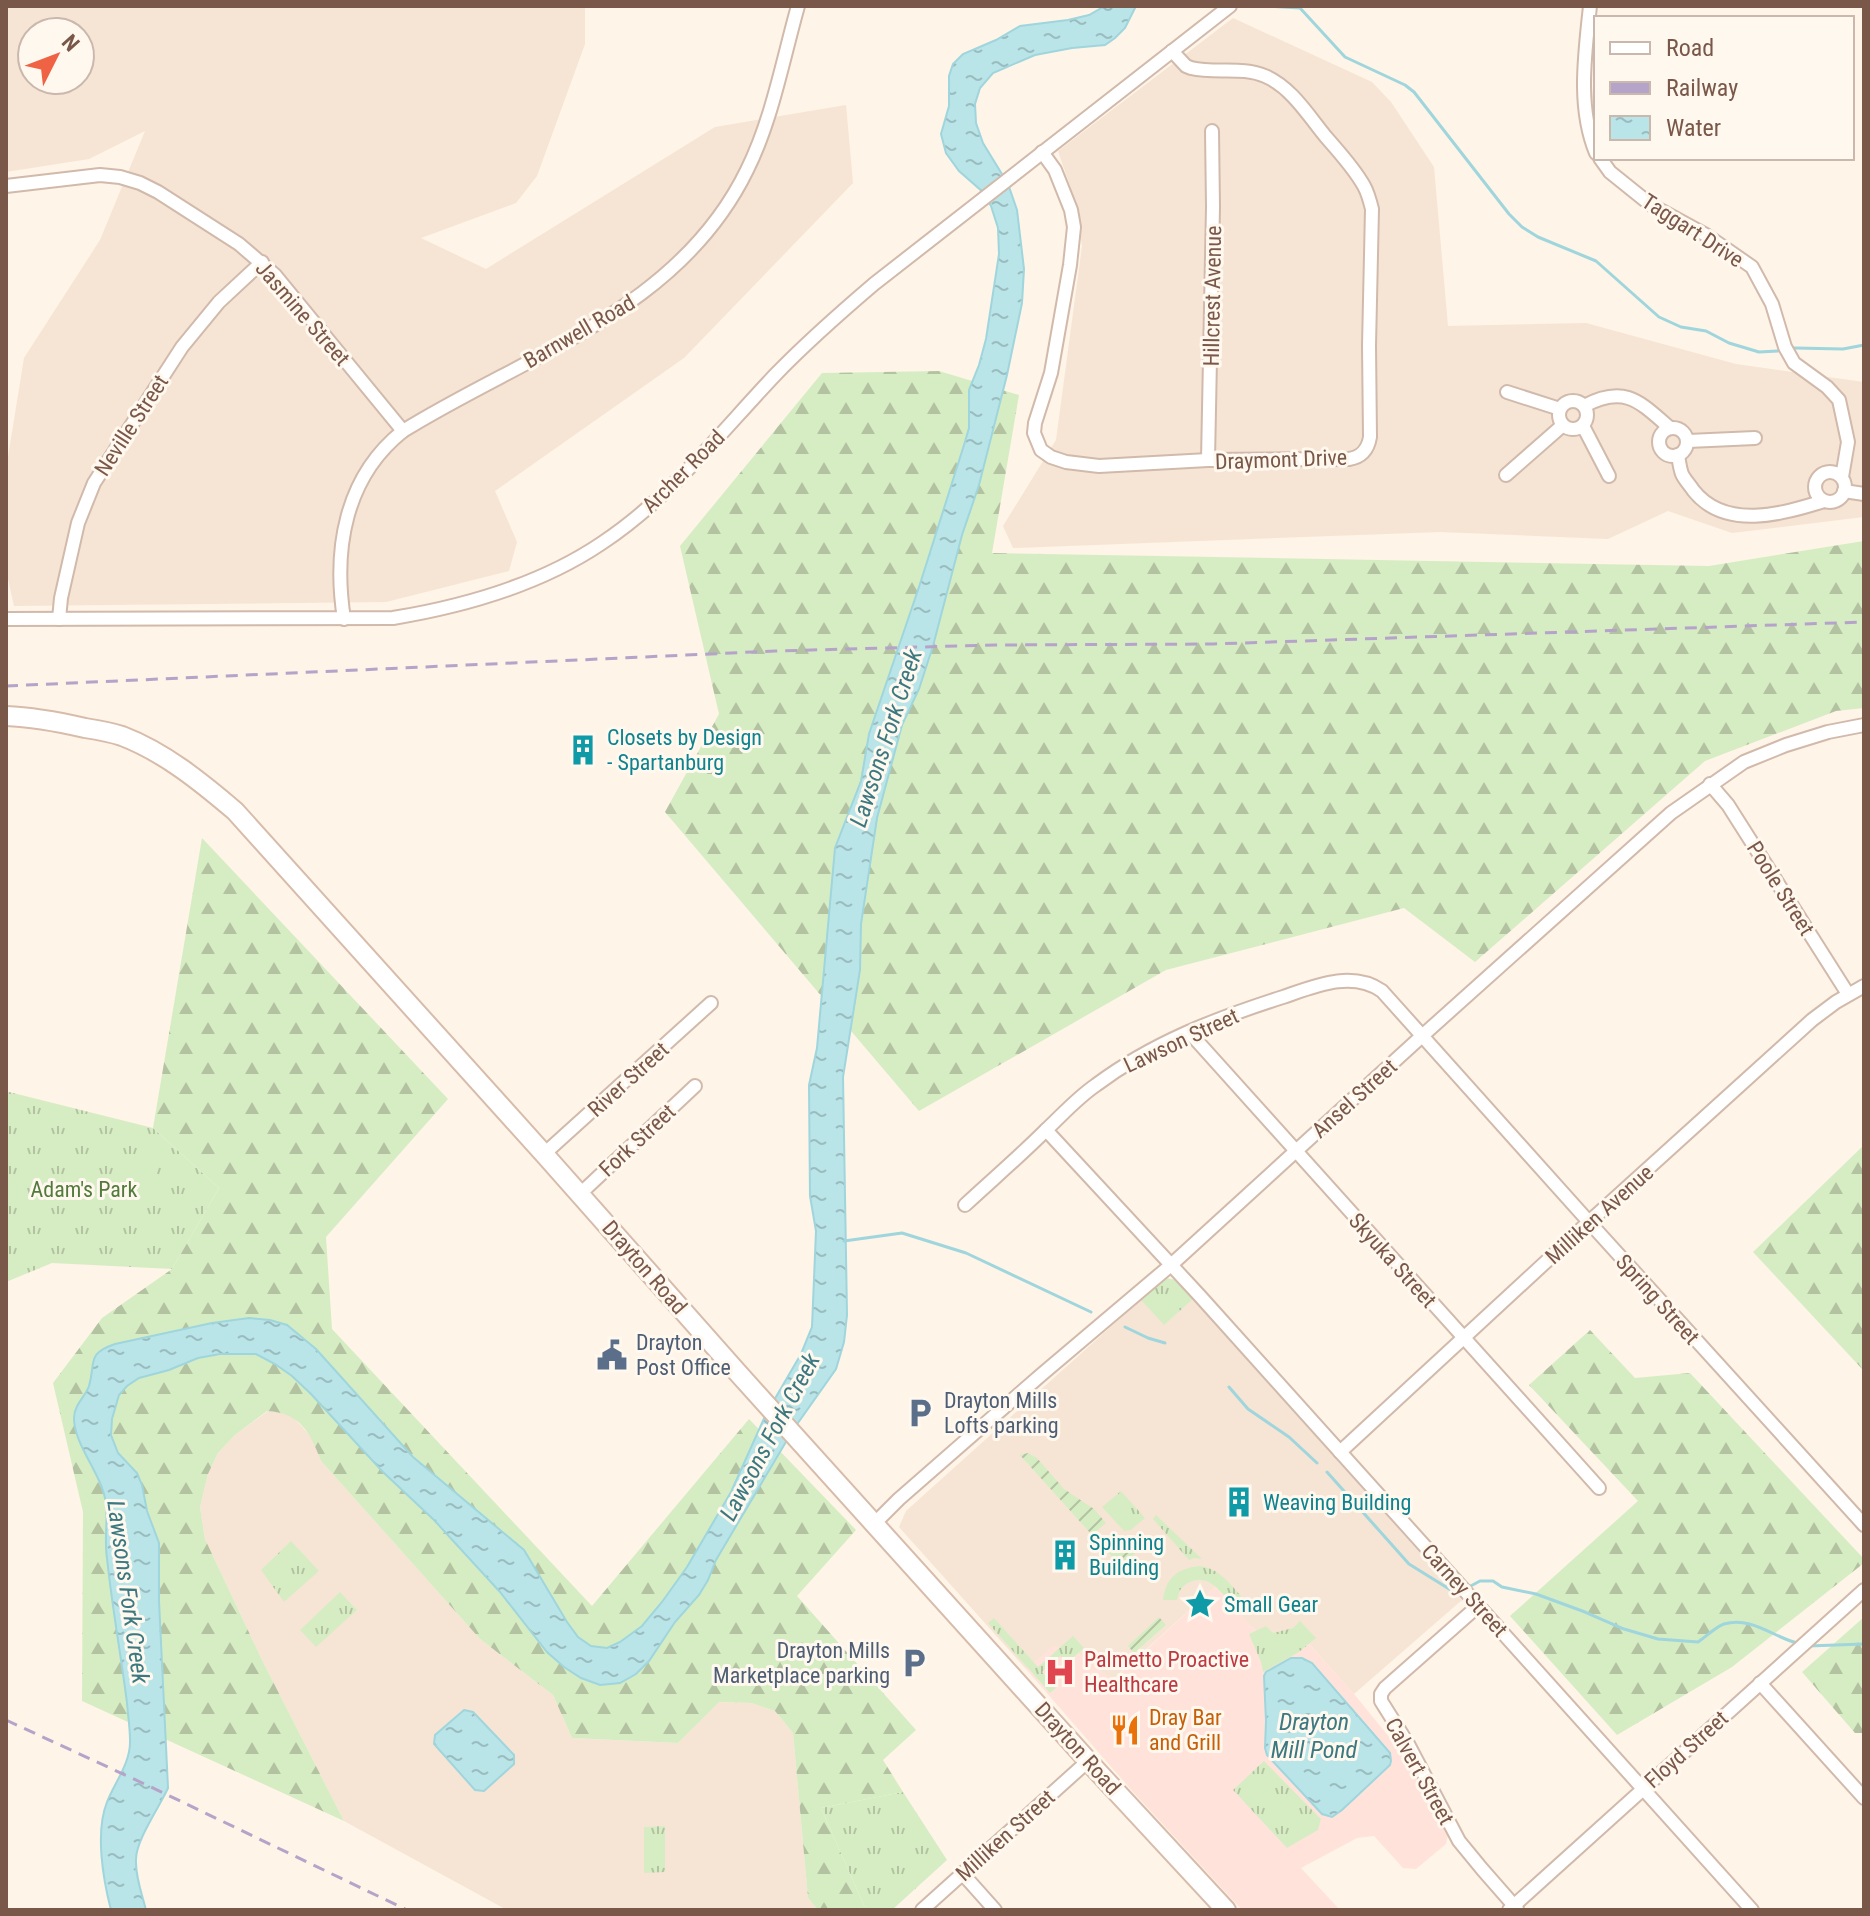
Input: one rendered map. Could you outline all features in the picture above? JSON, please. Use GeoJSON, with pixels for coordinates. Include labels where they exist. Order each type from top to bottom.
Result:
{"type":"FeatureCollection","features":[{"type":"Feature","properties":{"kind":"main road","name":"Drayton Road"},"geometry":{"type":"LineString","coordinates":[[6,716],[66,723],[123,737],[200,782],[235,811],[874,1524],[1226,1910]]}},
{"type":"Feature","properties":{"kind":"street","name":"Barnwell Road"},"geometry":{"type":"LineString","coordinates":[[344,619],[339,569],[341,544],[355,495],[381,450],[403,431],[617,312],[661,280],[690,251],[732,198],[754,154],[765,126],[798,6]]}},
{"type":"Feature","properties":{"kind":"street","name":"Archer Road"},"geometry":{"type":"LineString","coordinates":[[6,619],[393,618],[488,596],[546,575],[601,544],[648,508],[680,478],[776,374],[874,284],[1230,6]]}},
{"type":"Feature","properties":{"kind":"street"},"geometry":{"type":"LineString","coordinates":[[1590,6],[1585,57],[1585,121],[1594,147]]}},
{"type":"Feature","properties":{"kind":"street","name":"Draymont Drive"},"geometry":{"type":"LineString","coordinates":[[1042,152],[1055,170],[1071,210],[1074,227],[1051,373],[1035,423],[1038,445],[1051,457],[1099,466],[1208,460],[1349,459],[1360,456],[1367,448],[1370,437],[1372,209],[1367,192],[1358,176],[1275,81],[1256,73],[1191,68],[1172,51]]}},
{"type":"Feature","properties":{"kind":"street","name":"Hillcrest Avenue"},"geometry":{"type":"LineString","coordinates":[[1208,460],[1212,131]]}},
{"type":"Feature","properties":{"kind":"street","name":"Taggart Drive"},"geometry":{"type":"LineString","coordinates":[[1601,160],[1610,172],[1651,205],[1706,235],[1752,267],[1772,304],[1785,347],[1794,363],[1827,387],[1839,400],[1848,442],[1842,477]]}},
{"type":"Feature","properties":{"kind":"street","name":"Jasmine Street"},"geometry":{"type":"LineString","coordinates":[[6,186],[100,175],[120,177],[158,192],[213,226],[262,262],[287,288],[403,431]]}},
{"type":"Feature","properties":{"kind":"street","name":"Neville Street"},"geometry":{"type":"LineString","coordinates":[[59,619],[75,534],[94,483],[182,347],[219,302],[262,262]]}},
{"type":"Feature","properties":{"kind":"street"},"geometry":{"type":"LineString","coordinates":[[1507,392],[1560,409]]}},
{"type":"Feature","properties":{"kind":"street"},"geometry":{"type":"LineString","coordinates":[[1584,406],[1619,395],[1641,404],[1670,428],[1684,433],[1688,441],[1683,453],[1673,456],[1663,452],[1659,441],[1670,428]]}},
{"type":"Feature","properties":{"kind":"street"},"geometry":{"type":"LineString","coordinates":[[1574,401],[1584,406],[1588,416],[1583,426],[1573,430],[1563,425],[1559,415],[1564,404],[1574,401]]}},
{"type":"Feature","properties":{"kind":"street"},"geometry":{"type":"LineString","coordinates":[[1506,475],[1563,425]]}},
{"type":"Feature","properties":{"kind":"street"},"geometry":{"type":"LineString","coordinates":[[1583,426],[1609,476]]}},
{"type":"Feature","properties":{"kind":"street"},"geometry":{"type":"LineString","coordinates":[[1688,441],[1755,438]]}},
{"type":"Feature","properties":{"kind":"street"},"geometry":{"type":"LineString","coordinates":[[1678,455],[1682,474],[1702,501],[1719,510],[1747,517],[1785,513],[1824,501]]}},
{"type":"Feature","properties":{"kind":"street"},"geometry":{"type":"LineString","coordinates":[[1831,471],[1842,477],[1846,488],[1844,491],[1840,500],[1830,503],[1819,498],[1815,486],[1820,475],[1831,471]]}},
{"type":"Feature","properties":{"kind":"street"},"geometry":{"type":"LineString","coordinates":[[1844,491],[1864,494]]}},
{"type":"Feature","properties":{"kind":"street","name":"Ansel Street"},"geometry":{"type":"LineString","coordinates":[[874,1524],[932,1470],[1171,1265],[1671,813],[1744,762],[1828,732],[1864,725]]}},
{"type":"Feature","properties":{"kind":"street","name":"Poole Street"},"geometry":{"type":"LineString","coordinates":[[1710,784],[1728,805],[1848,994]]}},
{"type":"Feature","properties":{"kind":"street","name":"Lawson Street"},"geometry":{"type":"LineString","coordinates":[[965,1205],[1093,1086],[1158,1046],[1236,1012],[1330,982],[1357,980],[1382,991],[1422,1036]]}},
{"type":"Feature","properties":{"kind":"street","name":"Milliken Avenue"},"geometry":{"type":"LineString","coordinates":[[1340,1452],[1812,1020],[1864,986]]}},
{"type":"Feature","properties":{"kind":"street","name":"River Street"},"geometry":{"type":"LineString","coordinates":[[544,1154],[711,1003]]}},
{"type":"Feature","properties":{"kind":"street","name":"Skyuka Street"},"geometry":{"type":"LineString","coordinates":[[1189,1032],[1599,1488]]}},
{"type":"Feature","properties":{"kind":"street","name":"Spring Street"},"geometry":{"type":"LineString","coordinates":[[1422,1036],[1864,1525]]}},
{"type":"Feature","properties":{"kind":"street","name":"Fork Street"},"geometry":{"type":"LineString","coordinates":[[580,1194],[695,1086]]}},
{"type":"Feature","properties":{"kind":"street","name":"Carney Street"},"geometry":{"type":"LineString","coordinates":[[1046,1130],[1752,1910]]}},
{"type":"Feature","properties":{"kind":"street","name":"Floyd Street"},"geometry":{"type":"LineString","coordinates":[[1514,1908],[1864,1590]]}},
{"type":"Feature","properties":{"kind":"street","name":"Calvert Street"},"geometry":{"type":"LineString","coordinates":[[1474,1601],[1385,1688],[1381,1701],[1408,1744],[1459,1841],[1514,1908]]}},
{"type":"Feature","properties":{"kind":"street"},"geometry":{"type":"LineString","coordinates":[[1760,1683],[1864,1798]]}},
{"type":"Feature","properties":{"kind":"street","name":"Milliken Street"},"geometry":{"type":"LineString","coordinates":[[922,1910],[1088,1761]]}},
{"type":"Feature","properties":{"kind":"street"},"geometry":{"type":"LineString","coordinates":[[962,1873],[995,1910]]}},
{"type":"Feature","properties":{"kind":"shaded area"},"geometry":{"type":"Polygon","coordinates":[[[6,6],[585,6],[585,44],[537,176],[516,203],[421,238],[486,269],[715,127],[846,105],[853,183],[684,358],[495,491],[517,542],[509,571],[386,602],[14,606],[6,570],[6,469],[24,358],[100,240],[145,131],[89,159],[6,172],[6,6]]]}},
{"type":"Feature","properties":{"kind":"shaded area"},"geometry":{"type":"Polygon","coordinates":[[[1233,18],[1372,82],[1391,102],[1434,167],[1448,326],[1586,323],[1736,364],[1864,382],[1864,517],[1732,533],[1668,511],[1608,539],[1440,532],[1013,548],[1003,526],[1056,440],[1082,246],[1074,198],[1058,151],[1233,18]]]}},
{"type":"Feature","properties":{"kind":"shaded area"},"geometry":{"type":"Polygon","coordinates":[[[1165,1278],[1176,1280],[1462,1600],[1354,1694],[1302,1636],[1279,1656],[1215,1587],[1112,1680],[1074,1651],[1036,1661],[1026,1669],[899,1527],[906,1511],[1165,1278]]]}},
{"type":"Feature","properties":{"kind":"shaded area"},"geometry":{"type":"Polygon","coordinates":[[[268,1411],[284,1412],[295,1419],[313,1439],[321,1461],[480,1639],[553,1695],[572,1738],[678,1743],[718,1702],[751,1703],[775,1711],[793,1733],[808,1898],[818,1910],[507,1910],[344,1821],[205,1539],[200,1507],[208,1474],[218,1453],[235,1435],[268,1411]]]}},
{"type":"Feature","properties":{"kind":"shaded area"},"geometry":{"type":"Polygon","coordinates":[[[1215,1587],[1279,1655],[1302,1636],[1407,1759],[1450,1825],[1446,1844],[1416,1869],[1403,1868],[1374,1836],[1357,1838],[1301,1868],[1340,1910],[1242,1910],[1133,1792],[1026,1669],[1053,1646],[1074,1651],[1113,1680],[1215,1587]]]}},
{"type":"Feature","properties":{"kind":"green space"},"geometry":{"type":"Polygon","coordinates":[[[939,371],[1019,395],[992,553],[1709,566],[1864,541],[1864,708],[1836,711],[1705,761],[1475,962],[1404,908],[1166,970],[919,1111],[665,812],[719,714],[680,546],[822,373],[939,371]]]}},
{"type":"Feature","properties":{"kind":"green space"},"geometry":{"type":"Polygon","coordinates":[[[202,838],[448,1099],[326,1237],[332,1329],[592,1606],[749,1419],[856,1530],[797,1596],[916,1730],[883,1760],[903,1792],[821,1808],[866,1910],[818,1910],[808,1898],[793,1733],[775,1711],[751,1703],[719,1702],[678,1743],[572,1738],[553,1695],[480,1639],[321,1461],[313,1441],[302,1426],[296,1420],[278,1413],[267,1411],[235,1435],[218,1453],[208,1474],[200,1507],[205,1539],[344,1821],[82,1701],[83,1512],[53,1383],[102,1318],[172,1269],[219,1188],[153,1128],[202,838]]]}},
{"type":"Feature","properties":{"kind":"green space","name":"Adam's Park"},"geometry":{"type":"Polygon","coordinates":[[[6,1093],[153,1128],[219,1188],[172,1269],[52,1263],[6,1282],[6,1093]]]}},
{"type":"Feature","properties":{"kind":"green space"},"geometry":{"type":"Polygon","coordinates":[[[149,1141],[166,1149],[152,1180],[135,1172],[149,1141]]]}},
{"type":"Feature","properties":{"kind":"green space"},"geometry":{"type":"Polygon","coordinates":[[[1864,1145],[1864,1371],[1753,1252],[1864,1145]]]}},
{"type":"Feature","properties":{"kind":"green space"},"geometry":{"type":"Polygon","coordinates":[[[1165,1278],[1176,1280],[1193,1299],[1164,1325],[1141,1300],[1165,1278]]]}},
{"type":"Feature","properties":{"kind":"green space"},"geometry":{"type":"Polygon","coordinates":[[[1590,1330],[1635,1378],[1690,1373],[1864,1559],[1864,1563],[1732,1667],[1617,1735],[1510,1616],[1638,1501],[1529,1385],[1590,1330]]]}},
{"type":"Feature","properties":{"kind":"green space"},"geometry":{"type":"Polygon","coordinates":[[[1028,1453],[1037,1458],[1064,1489],[1094,1509],[1106,1523],[1092,1535],[1020,1455],[1028,1453]]]}},
{"type":"Feature","properties":{"kind":"green space"},"geometry":{"type":"Polygon","coordinates":[[[1121,1491],[1145,1518],[1131,1530],[1124,1531],[1102,1507],[1121,1491]]]}},
{"type":"Feature","properties":{"kind":"green space"},"geometry":{"type":"Polygon","coordinates":[[[1156,1515],[1202,1559],[1189,1560],[1153,1519],[1156,1515]]]}},
{"type":"Feature","properties":{"kind":"green space"},"geometry":{"type":"Polygon","coordinates":[[[1116,1534],[1138,1551],[1121,1566],[1103,1547],[1116,1534]]]}},
{"type":"Feature","properties":{"kind":"green space"},"geometry":{"type":"Polygon","coordinates":[[[291,1541],[319,1571],[284,1602],[261,1570],[291,1541]]]}},
{"type":"Feature","properties":{"kind":"green space"},"geometry":{"type":"Polygon","coordinates":[[[1200,1566],[1221,1575],[1248,1604],[1237,1610],[1216,1587],[1203,1580],[1185,1585],[1177,1600],[1163,1600],[1174,1575],[1200,1566]]]}},
{"type":"Feature","properties":{"kind":"green space"},"geometry":{"type":"Polygon","coordinates":[[[340,1592],[357,1610],[316,1647],[300,1630],[340,1592]]]}},
{"type":"Feature","properties":{"kind":"green space"},"geometry":{"type":"Polygon","coordinates":[[[1159,1617],[1166,1625],[1134,1653],[1128,1646],[1159,1617]]]}},
{"type":"Feature","properties":{"kind":"green space"},"geometry":{"type":"Polygon","coordinates":[[[1864,1617],[1864,1733],[1855,1733],[1802,1672],[1864,1617]]]}},
{"type":"Feature","properties":{"kind":"green space"},"geometry":{"type":"Polygon","coordinates":[[[994,1618],[1038,1667],[1073,1636],[1084,1648],[1067,1663],[1060,1656],[1042,1672],[1056,1688],[1050,1693],[988,1623],[994,1618]]]}},
{"type":"Feature","properties":{"kind":"green space"},"geometry":{"type":"Polygon","coordinates":[[[1300,1621],[1316,1638],[1299,1652],[1263,1672],[1249,1634],[1266,1626],[1273,1633],[1293,1628],[1300,1621]]]}},
{"type":"Feature","properties":{"kind":"green space"},"geometry":{"type":"Polygon","coordinates":[[[1264,1761],[1321,1819],[1318,1830],[1287,1848],[1233,1790],[1264,1761]]]}},
{"type":"Feature","properties":{"kind":"green space"},"geometry":{"type":"Polygon","coordinates":[[[903,1792],[947,1860],[892,1910],[866,1910],[821,1808],[903,1792]]]}},
{"type":"Feature","properties":{"kind":"green space"},"geometry":{"type":"Polygon","coordinates":[[[665,1826],[665,1872],[644,1873],[644,1827],[665,1826]]]}},
{"type":"Feature","properties":{"kind":"water","name":"Lawsons Fork Creek"},"geometry":{"type":"Polygon","coordinates":[[[1105,6],[1136,6],[1125,28],[1115,38],[1105,45],[1035,55],[993,73],[980,88],[975,104],[976,123],[983,143],[1008,184],[1017,210],[1024,269],[1022,303],[979,485],[962,535],[933,646],[919,689],[902,725],[877,818],[861,924],[860,970],[843,1077],[847,1315],[844,1342],[836,1369],[793,1430],[716,1560],[699,1595],[636,1674],[620,1683],[600,1685],[581,1678],[547,1652],[500,1592],[434,1520],[383,1472],[311,1394],[275,1364],[256,1354],[220,1354],[198,1358],[139,1378],[127,1386],[119,1395],[111,1435],[118,1453],[137,1473],[159,1543],[168,1788],[137,1851],[137,1872],[146,1910],[111,1910],[103,1870],[101,1827],[107,1802],[128,1756],[130,1731],[106,1551],[106,1504],[100,1482],[75,1429],[74,1418],[89,1386],[94,1360],[100,1351],[115,1344],[212,1323],[249,1318],[287,1325],[316,1349],[413,1457],[524,1550],[567,1622],[578,1637],[591,1646],[607,1648],[642,1626],[687,1567],[731,1492],[766,1414],[801,1354],[812,1327],[816,1231],[810,1196],[809,1085],[817,1048],[835,848],[861,781],[869,734],[964,445],[969,428],[969,390],[986,339],[999,254],[998,228],[984,193],[959,171],[946,153],[941,134],[949,106],[949,76],[953,64],[963,54],[1020,26],[1068,20],[1089,15],[1105,6]]]}},
{"type":"Feature","properties":{"kind":"water","name":"Drayton Mill Pond"},"geometry":{"type":"Polygon","coordinates":[[[1291,1658],[1302,1658],[1312,1663],[1390,1753],[1390,1765],[1332,1817],[1322,1814],[1267,1755],[1265,1748],[1264,1676],[1291,1658]]]}},
{"type":"Feature","properties":{"kind":"water"},"geometry":{"type":"Polygon","coordinates":[[[464,1710],[473,1712],[514,1755],[514,1764],[484,1791],[475,1790],[434,1744],[435,1735],[464,1710]]]}},
{"type":"Feature","properties":{"kind":"waterway"},"geometry":{"type":"LineString","coordinates":[[1265,6],[1300,8],[1345,57],[1414,92],[1522,227],[1538,237],[1596,261],[1659,317],[1759,352],[1778,351]]}},
{"type":"Feature","properties":{"kind":"waterway"},"geometry":{"type":"LineString","coordinates":[[1795,348],[1843,349],[1864,345]]}},
{"type":"Feature","properties":{"kind":"waterway"},"geometry":{"type":"LineString","coordinates":[[844,1241],[902,1233],[966,1253],[1091,1312]]}},
{"type":"Feature","properties":{"kind":"waterway"},"geometry":{"type":"LineString","coordinates":[[1125,1327],[1165,1343]]}},
{"type":"Feature","properties":{"kind":"waterway"},"geometry":{"type":"LineString","coordinates":[[1229,1387],[1248,1409],[1289,1437],[1317,1463]]}},
{"type":"Feature","properties":{"kind":"waterway"},"geometry":{"type":"LineString","coordinates":[[1327,1472],[1409,1564],[1454,1592],[1459,1590]]}},
{"type":"Feature","properties":{"kind":"waterway"},"geometry":{"type":"LineString","coordinates":[[1467,1588],[1480,1581],[1493,1581],[1502,1587],[1536,1594],[1658,1639],[1698,1642],[1721,1625],[1734,1622],[1753,1625],[1797,1643]]}},
{"type":"Feature","properties":{"kind":"waterway"},"geometry":{"type":"LineString","coordinates":[[1808,1646],[1864,1644]]}},
{"type":"Feature","properties":{"kind":"railway"},"geometry":{"type":"LineString","coordinates":[[6,686],[775,651],[995,645],[1213,644],[1864,622]]}},
{"type":"Feature","properties":{"kind":"railway"},"geometry":{"type":"LineString","coordinates":[[6,1720],[407,1910]]}},
{"type":"Feature","properties":{"kind":"place","name":"Closets by Design - Spartanburg"},"geometry":{"type":"Point","coordinates":[583,750]}},
{"type":"Feature","properties":{"kind":"place","name":"Drayton Post Office"},"geometry":{"type":"Point","coordinates":[612,1355]}},
{"type":"Feature","properties":{"kind":"place","name":"Drayton Mills Lofts parking"},"geometry":{"type":"Point","coordinates":[920,1413]}},
{"type":"Feature","properties":{"kind":"place","name":"Weaving Building"},"geometry":{"type":"Point","coordinates":[1239,1502]}},
{"type":"Feature","properties":{"kind":"place","name":"Spinning Building"},"geometry":{"type":"Point","coordinates":[1065,1555]}},
{"type":"Feature","properties":{"kind":"place","name":"Small Gear"},"geometry":{"type":"Point","coordinates":[1200,1604]}},
{"type":"Feature","properties":{"kind":"place","name":"Drayton Mills Marketplace parking"},"geometry":{"type":"Point","coordinates":[914,1663]}},
{"type":"Feature","properties":{"kind":"place","name":"Palmetto Proactive Healthcare"},"geometry":{"type":"Point","coordinates":[1060,1672]}},
{"type":"Feature","properties":{"kind":"place","name":"Dray Bar and Grill"},"geometry":{"type":"Point","coordinates":[1125,1730]}}]}
